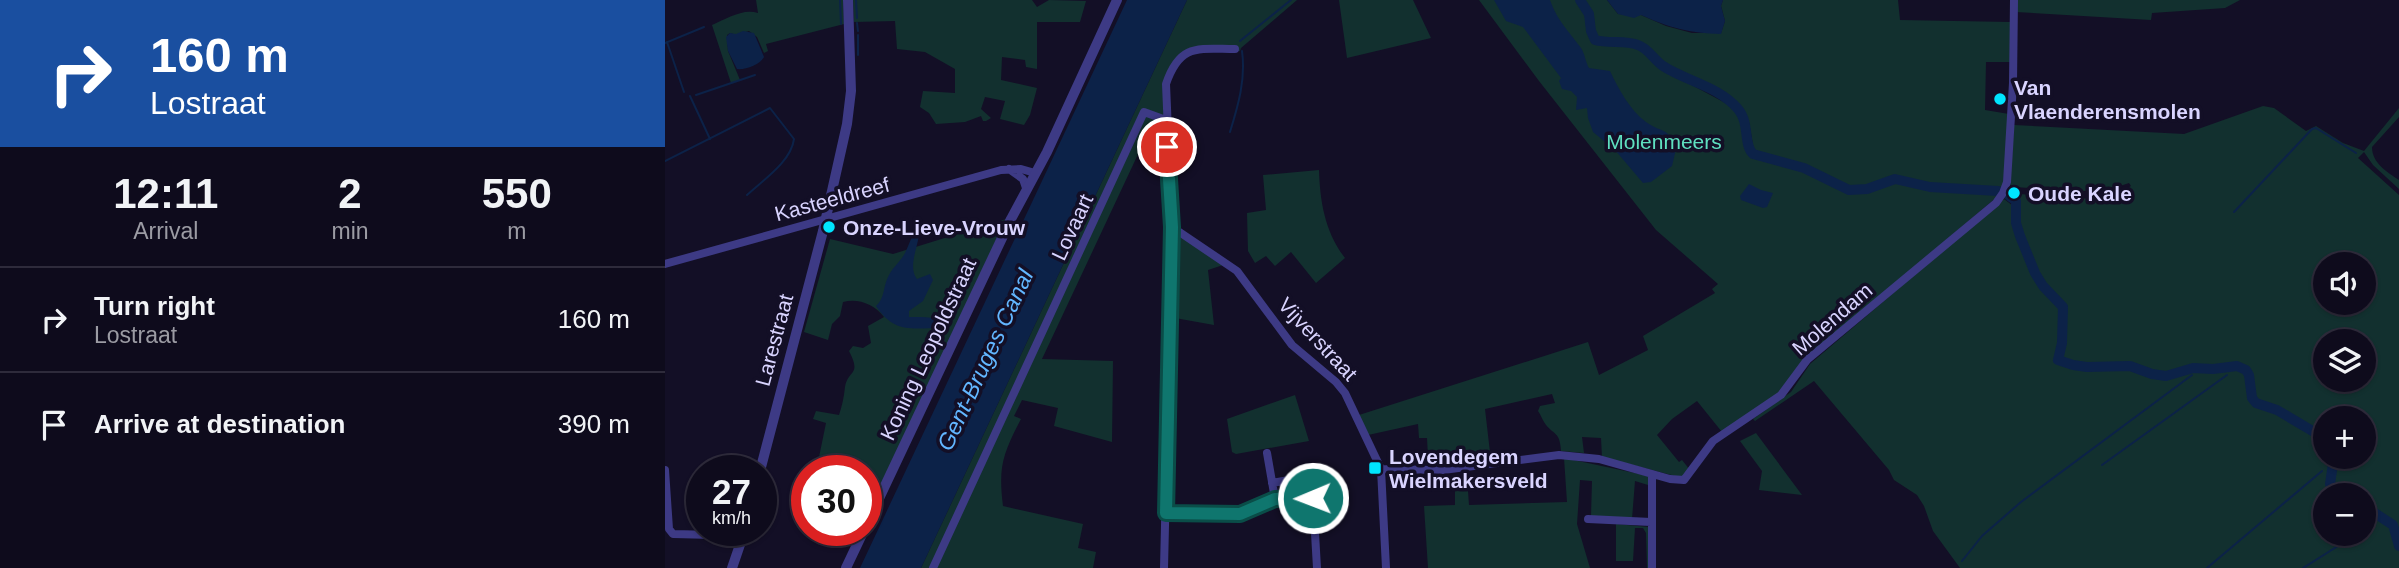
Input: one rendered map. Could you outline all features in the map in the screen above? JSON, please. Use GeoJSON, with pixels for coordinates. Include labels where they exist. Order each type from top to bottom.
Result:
{"type":"FeatureCollection","features":[{"type":"Feature","properties":{"kind":"street","name":"Larestraat"},"geometry":{"type":"LineString","coordinates":[[764,455],[826,219],[847,124],[851,91],[848,0]]}},
{"type":"Feature","properties":{"kind":"street","name":"Koning Leopoldstraat"},"geometry":{"type":"LineString","coordinates":[[882,492],[1026,188],[1047,152],[1117,0]]}},
{"type":"Feature","properties":{"kind":"street","name":"Molendam"},"geometry":{"type":"LineString","coordinates":[[1652,474],[1675,481],[1684,480],[1713,441],[1781,395],[1807,360],[2003,193],[2013,83],[2014,0]]}},
{"type":"Feature","properties":{"kind":"street"},"geometry":{"type":"LineString","coordinates":[[1164,568],[1172,227],[1166,84],[1173,67],[1183,54],[1196,48],[1235,49]]}},
{"type":"Feature","properties":{"kind":"street","name":"Lovaart"},"geometry":{"type":"LineString","coordinates":[[933,568],[1144,112],[1166,120]]}},
{"type":"Feature","properties":{"kind":"street","name":"Kasteeldreef"},"geometry":{"type":"LineString","coordinates":[[665,264],[1009,169],[1035,173]]}},
{"type":"Feature","properties":{"kind":"street"},"geometry":{"type":"LineString","coordinates":[[1009,169],[1023,179],[1026,188]]}},
{"type":"Feature","properties":{"kind":"street","name":"Vijverstraat"},"geometry":{"type":"LineString","coordinates":[[1172,227],[1237,271],[1292,345],[1336,382],[1345,393],[1381,469]]}},
{"type":"Feature","properties":{"kind":"street"},"geometry":{"type":"LineString","coordinates":[[1267,453],[1275,499]]}},
{"type":"Feature","properties":{"kind":"street"},"geometry":{"type":"LineString","coordinates":[[1386,568],[1381,469],[1443,470],[1559,455],[1599,459],[1652,474],[1652,568]]}},
{"type":"Feature","properties":{"kind":"street"},"geometry":{"type":"LineString","coordinates":[[665,470],[669,529],[673,534],[686,535]]}},
{"type":"Feature","properties":{"kind":"street"},"geometry":{"type":"LineString","coordinates":[[1272,483],[1305,477],[1312,480],[1317,568]]}},
{"type":"Feature","properties":{"kind":"street"},"geometry":{"type":"LineString","coordinates":[[1166,513],[1240,514],[1275,499],[1313,498]]}},
{"type":"Feature","properties":{"kind":"street"},"geometry":{"type":"LineString","coordinates":[[1588,519],[1651,522]]}},
{"type":"Feature","properties":{"kind":"street"},"geometry":{"type":"LineString","coordinates":[[732,568],[740,546]]}},
{"type":"Feature","properties":{"kind":"street","name":"Koning Leopoldstraat"},"geometry":{"type":"LineString","coordinates":[[846,568],[856,546]]}},
{"type":"Feature","properties":{"kind":"green space"},"geometry":{"type":"Polygon","coordinates":[[[756,0],[843,0],[844,24],[766,44],[768,51],[764,53],[757,37],[749,31],[736,35],[730,33],[727,35],[728,51],[740,80],[731,83],[712,25],[741,13],[758,13],[756,0]]]}},
{"type":"Feature","properties":{"kind":"green space"},"geometry":{"type":"Polygon","coordinates":[[[853,0],[1032,0],[1037,7],[1049,0],[1086,1],[1080,22],[1037,22],[1037,69],[1026,67],[1025,60],[1002,57],[1001,80],[1037,88],[1030,115],[1024,125],[1000,119],[1005,101],[985,97],[981,109],[991,118],[986,121],[983,121],[981,116],[965,122],[936,124],[929,113],[920,107],[923,91],[955,93],[955,69],[925,52],[897,49],[895,21],[854,22],[853,0]]]}},
{"type":"Feature","properties":{"kind":"green space"},"geometry":{"type":"Polygon","coordinates":[[[1187,0],[1297,0],[1240,51],[1237,51],[1236,45],[1193,48],[1168,76],[1166,120],[1155,118],[1042,359],[1113,361],[1112,442],[1054,426],[1058,408],[1022,400],[1014,416],[1021,419],[1003,461],[1003,506],[1083,524],[1078,548],[1096,552],[1093,568],[921,568],[1187,0]]]}},
{"type":"Feature","properties":{"kind":"green space"},"geometry":{"type":"Polygon","coordinates":[[[1339,0],[1413,0],[1431,38],[1347,58],[1339,0]]]}},
{"type":"Feature","properties":{"kind":"green space"},"geometry":{"type":"Polygon","coordinates":[[[1479,0],[1607,0],[1618,14],[1641,15],[1692,33],[1721,33],[1725,21],[1721,6],[1723,0],[1898,0],[1900,20],[2010,22],[2011,62],[1986,62],[1985,110],[2009,114],[2003,187],[1931,185],[1908,180],[1908,185],[1938,191],[1984,191],[1998,196],[1809,356],[1781,393],[1722,432],[1697,401],[1672,419],[1657,435],[1679,462],[1682,460],[1690,470],[1683,478],[1602,457],[1601,438],[1582,437],[1584,453],[1561,451],[1558,436],[1543,421],[1538,411],[1540,406],[1555,403],[1552,394],[1485,409],[1491,461],[1450,466],[1450,458],[1428,457],[1427,438],[1419,438],[1418,424],[1368,435],[1359,415],[1588,342],[1599,375],[1648,350],[1643,336],[1715,293],[1712,289],[1718,284],[1656,230],[1479,0]],[[1663,63],[1660,68],[1731,106],[1744,124],[1744,147],[1754,151],[1749,122],[1735,101],[1663,63]]]}},
{"type":"Feature","properties":{"kind":"green space"},"geometry":{"type":"Polygon","coordinates":[[[2016,0],[2240,0],[2225,8],[2152,13],[2151,20],[2016,12],[2016,0]]]}},
{"type":"Feature","properties":{"kind":"green space"},"geometry":{"type":"Polygon","coordinates":[[[2263,106],[2274,108],[2306,131],[2316,126],[2343,143],[2364,151],[2399,108],[2399,117],[2372,147],[2377,162],[2399,180],[2399,189],[2373,165],[2364,152],[2358,158],[2399,195],[2399,568],[1960,568],[1933,531],[1917,495],[1894,480],[1889,470],[1814,381],[1755,421],[1753,419],[1791,392],[1810,364],[2004,199],[2013,206],[2017,236],[2033,274],[2059,307],[2061,316],[2056,355],[2060,357],[2065,324],[2064,304],[2036,272],[2019,224],[2014,198],[2019,194],[2094,199],[2112,197],[2131,186],[2129,183],[2102,192],[2010,185],[2014,125],[2184,134],[2263,106]]]}},
{"type":"Feature","properties":{"kind":"green space"},"geometry":{"type":"Polygon","coordinates":[[[1319,170],[1328,227],[1345,258],[1316,283],[1291,252],[1275,266],[1266,256],[1255,263],[1248,251],[1247,213],[1266,210],[1263,175],[1319,170]]]}},
{"type":"Feature","properties":{"kind":"green space"},"geometry":{"type":"Polygon","coordinates":[[[1006,219],[882,484],[882,455],[819,455],[826,423],[813,419],[816,411],[839,415],[847,381],[854,369],[849,351],[853,346],[863,348],[871,343],[868,326],[884,317],[865,303],[843,302],[840,316],[832,324],[828,340],[804,332],[830,239],[893,254],[1006,219]]]}},
{"type":"Feature","properties":{"kind":"green space"},"geometry":{"type":"Polygon","coordinates":[[[1180,236],[1223,265],[1208,270],[1214,325],[1175,318],[1175,241],[1180,236]]]}},
{"type":"Feature","properties":{"kind":"green space"},"geometry":{"type":"Polygon","coordinates":[[[1295,395],[1309,441],[1236,454],[1232,452],[1227,419],[1295,395]]]}},
{"type":"Feature","properties":{"kind":"green space"},"geometry":{"type":"Polygon","coordinates":[[[1756,433],[1802,495],[1759,490],[1762,471],[1740,441],[1756,433]]]}},
{"type":"Feature","properties":{"kind":"green space"},"geometry":{"type":"Polygon","coordinates":[[[1564,458],[1649,476],[1648,485],[1635,481],[1632,519],[1591,516],[1592,481],[1580,480],[1577,524],[1590,568],[1428,568],[1424,506],[1455,505],[1455,476],[1467,477],[1469,505],[1567,502],[1564,458]]]}},
{"type":"Feature","properties":{"kind":"green space"},"geometry":{"type":"Polygon","coordinates":[[[1616,524],[1649,527],[1650,568],[1647,568],[1646,533],[1643,528],[1635,528],[1633,561],[1616,561],[1616,524]]]}},
{"type":"Feature","properties":{"kind":"water","name":"Gent-Bruges Canal"},"geometry":{"type":"Polygon","coordinates":[[[1127,0],[1187,0],[921,568],[860,568],[870,546],[882,546],[882,521],[1127,0]]]}},
{"type":"Feature","properties":{"kind":"water","name":"Molenmeers"},"geometry":{"type":"Polygon","coordinates":[[[1494,0],[1550,0],[1560,20],[1582,50],[1589,68],[1610,71],[1635,112],[1673,139],[1677,145],[1672,166],[1651,182],[1643,183],[1615,150],[1593,132],[1587,108],[1576,110],[1577,97],[1571,91],[1562,89],[1559,81],[1561,78],[1523,27],[1506,21],[1494,0]]]}},
{"type":"Feature","properties":{"kind":"water"},"geometry":{"type":"Polygon","coordinates":[[[1607,0],[1723,0],[1721,6],[1725,21],[1721,34],[1689,31],[1641,15],[1634,18],[1618,14],[1607,0]]]}},
{"type":"Feature","properties":{"kind":"water"},"geometry":{"type":"Polygon","coordinates":[[[730,33],[754,33],[764,57],[752,66],[737,69],[728,51],[726,37],[730,33]]]}},
{"type":"Feature","properties":{"kind":"water"},"geometry":{"type":"Polygon","coordinates":[[[1749,184],[1773,193],[1767,207],[1741,200],[1740,196],[1749,184]]]}},
{"type":"Feature","properties":{"kind":"water"},"geometry":{"type":"Polygon","coordinates":[[[928,224],[986,230],[990,236],[959,232],[922,232],[919,235],[913,264],[914,275],[917,279],[930,274],[933,280],[923,301],[909,311],[909,317],[937,319],[946,323],[947,328],[907,328],[891,322],[876,306],[881,300],[889,275],[903,256],[913,235],[928,224]]]}},
{"type":"Feature","properties":{"kind":"waterway"},"geometry":{"type":"LineString","coordinates":[[840,0],[841,24]]}},
{"type":"Feature","properties":{"kind":"waterway"},"geometry":{"type":"LineString","coordinates":[[856,0],[857,18]]}},
{"type":"Feature","properties":{"kind":"waterway"},"geometry":{"type":"LineString","coordinates":[[1240,41],[1291,0]]}},
{"type":"Feature","properties":{"kind":"waterway","name":"Oude Kale"},"geometry":{"type":"LineString","coordinates":[[1580,0],[1589,14],[1595,40],[1642,47],[1663,66],[1731,101],[1742,115],[1748,145],[1753,154],[1804,168],[1849,190],[1867,189],[1895,179],[1930,187],[1998,191]]}},
{"type":"Feature","properties":{"kind":"waterway"},"geometry":{"type":"LineString","coordinates":[[857,23],[858,31]]}},
{"type":"Feature","properties":{"kind":"waterway"},"geometry":{"type":"LineString","coordinates":[[665,43],[704,27]]}},
{"type":"Feature","properties":{"kind":"waterway"},"geometry":{"type":"LineString","coordinates":[[858,35],[858,55]]}},
{"type":"Feature","properties":{"kind":"waterway"},"geometry":{"type":"LineString","coordinates":[[667,42],[684,92]]}},
{"type":"Feature","properties":{"kind":"waterway"},"geometry":{"type":"LineString","coordinates":[[1230,132],[1242,82],[1242,51]]}},
{"type":"Feature","properties":{"kind":"waterway"},"geometry":{"type":"LineString","coordinates":[[696,95],[755,75]]}},
{"type":"Feature","properties":{"kind":"waterway"},"geometry":{"type":"LineString","coordinates":[[690,96],[710,139]]}},
{"type":"Feature","properties":{"kind":"waterway"},"geometry":{"type":"LineString","coordinates":[[665,161],[770,108],[794,139],[792,147],[782,163],[747,195]]}},
{"type":"Feature","properties":{"kind":"waterway"},"geometry":{"type":"LineString","coordinates":[[2234,212],[2312,129],[2316,128],[2356,153]]}},
{"type":"Feature","properties":{"kind":"waterway","name":"Oude Kale"},"geometry":{"type":"LineString","coordinates":[[2008,195],[2016,201],[2016,223],[2035,273],[2063,307],[2062,343],[2058,360],[2087,367],[2130,366],[2166,376],[2193,368],[2237,366],[2246,370],[2249,375],[2252,398],[2256,403],[2277,410],[2313,431]]}},
{"type":"Feature","properties":{"kind":"waterway"},"geometry":{"type":"LineString","coordinates":[[1962,561],[1982,536],[2021,502],[2192,375]]}},
{"type":"Feature","properties":{"kind":"waterway"},"geometry":{"type":"LineString","coordinates":[[2102,465],[2227,375]]}},
{"type":"Feature","properties":{"kind":"waterway","name":"Oude Kale"},"geometry":{"type":"LineString","coordinates":[[2330,483],[2332,469]]}},
{"type":"Feature","properties":{"kind":"waterway"},"geometry":{"type":"LineString","coordinates":[[2207,568],[2322,471]]}},
{"type":"Feature","properties":{"kind":"waterway","name":"Oude Kale"},"geometry":{"type":"LineString","coordinates":[[2376,514],[2393,525],[2399,546]]}},
{"type":"Feature","properties":{"kind":"waterway"},"geometry":{"type":"LineString","coordinates":[[2303,568],[2338,546]]}},
{"type":"Feature","properties":{"kind":"place","name":"Van Vlaenderensmolen"},"geometry":{"type":"Point","coordinates":[2000,99]}},
{"type":"Feature","properties":{"kind":"place","name":"Oude Kale"},"geometry":{"type":"Point","coordinates":[2014,193]}},
{"type":"Feature","properties":{"kind":"place","name":"Onze-Lieve-Vrouw"},"geometry":{"type":"Point","coordinates":[829,227]}},
{"type":"Feature","properties":{"kind":"place","name":"Lovendegem Wielmakersveld"},"geometry":{"type":"Point","coordinates":[1375,468]}},
{"type":"Feature","properties":{"kind":"route"},"geometry":{"type":"LineString","coordinates":[[1167,147],[1172,227],[1166,513],[1240,514],[1275,499],[1313,498]]}}]}
